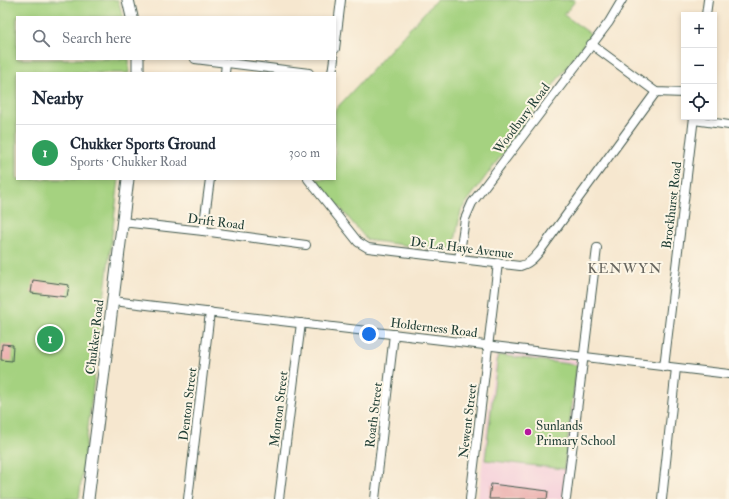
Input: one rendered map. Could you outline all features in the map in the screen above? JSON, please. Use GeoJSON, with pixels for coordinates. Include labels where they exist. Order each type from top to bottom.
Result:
{"type":"FeatureCollection","features":[{"type":"Feature","properties":{"kind":"street"},"geometry":{"type":"LineString","coordinates":[[128,0],[132,16]]}},
{"type":"Feature","properties":{"kind":"street"},"geometry":{"type":"LineString","coordinates":[[336,41],[341,0]]}},
{"type":"Feature","properties":{"kind":"street","name":"Woodbury Road"},"geometry":{"type":"LineString","coordinates":[[459,259],[464,219],[472,203],[609,22],[622,0]]}},
{"type":"Feature","properties":{"kind":"street"},"geometry":{"type":"LineString","coordinates":[[706,12],[708,0]]}},
{"type":"Feature","properties":{"kind":"street"},"geometry":{"type":"LineString","coordinates":[[591,44],[656,92],[681,93]]}},
{"type":"Feature","properties":{"kind":"street"},"geometry":{"type":"LineString","coordinates":[[138,60],[138,72]]}},
{"type":"Feature","properties":{"kind":"street"},"geometry":{"type":"LineString","coordinates":[[203,60],[301,72]]}},
{"type":"Feature","properties":{"kind":"street"},"geometry":{"type":"LineString","coordinates":[[332,72],[334,60]]}},
{"type":"Feature","properties":{"kind":"street"},"geometry":{"type":"LineString","coordinates":[[225,72],[226,63]]}},
{"type":"Feature","properties":{"kind":"street","name":"De La Haye Avenue"},"geometry":{"type":"LineString","coordinates":[[309,180],[358,242],[365,247],[520,266],[530,262],[534,258],[656,92]]}},
{"type":"Feature","properties":{"kind":"street","name":"Brockhurst Road"},"geometry":{"type":"LineString","coordinates":[[664,367],[694,120]]}},
{"type":"Feature","properties":{"kind":"street"},"geometry":{"type":"LineString","coordinates":[[700,120],[729,125]]}},
{"type":"Feature","properties":{"kind":"street","name":"Chukker Road"},"geometry":{"type":"LineString","coordinates":[[88,499],[128,180]]}},
{"type":"Feature","properties":{"kind":"street"},"geometry":{"type":"LineString","coordinates":[[203,231],[210,180]]}},
{"type":"Feature","properties":{"kind":"street","name":"Drift Road"},"geometry":{"type":"LineString","coordinates":[[122,222],[306,245]]}},
{"type":"Feature","properties":{"kind":"street"},"geometry":{"type":"LineString","coordinates":[[566,499],[597,248]]}},
{"type":"Feature","properties":{"kind":"street","name":"Newent Street"},"geometry":{"type":"LineString","coordinates":[[470,499],[498,263]]}},
{"type":"Feature","properties":{"kind":"street","name":"Holderness Road"},"geometry":{"type":"LineString","coordinates":[[113,301],[729,374]]}},
{"type":"Feature","properties":{"kind":"street","name":"Denton Street"},"geometry":{"type":"LineString","coordinates":[[188,499],[210,312]]}},
{"type":"Feature","properties":{"kind":"street","name":"Monton Street"},"geometry":{"type":"LineString","coordinates":[[279,499],[301,323]]}},
{"type":"Feature","properties":{"kind":"street","name":"Roath Street"},"geometry":{"type":"LineString","coordinates":[[375,499],[394,334]]}},
{"type":"Feature","properties":{"kind":"street"},"geometry":{"type":"LineString","coordinates":[[662,499],[676,368]]}},
{"type":"Feature","properties":{"kind":"shaded area","name":"Sunlands Primary School"},"geometry":{"type":"Polygon","coordinates":[[[500,351],[575,360],[579,365],[563,499],[478,499],[495,356],[500,351]]]}},
{"type":"Feature","properties":{"kind":"green space"},"geometry":{"type":"Polygon","coordinates":[[[0,0],[118,0],[123,16],[16,16],[16,60],[129,60],[129,72],[16,72],[16,180],[119,180],[79,499],[0,499],[0,0]]]}},
{"type":"Feature","properties":{"kind":"green space"},"geometry":{"type":"Polygon","coordinates":[[[436,0],[575,0],[564,15],[591,34],[461,210],[454,246],[448,251],[367,240],[317,180],[336,180],[336,109],[436,0]]]}},
{"type":"Feature","properties":{"kind":"green space","name":"Sunlands Primary School"},"geometry":{"type":"Polygon","coordinates":[[[498,355],[577,365],[564,469],[485,460],[498,355]]]}},
{"type":"Feature","properties":{"kind":"building"},"geometry":{"type":"Polygon","coordinates":[[[33,280],[69,285],[67,297],[31,293],[33,280]]]}},
{"type":"Feature","properties":{"kind":"building"},"geometry":{"type":"Polygon","coordinates":[[[2,344],[13,345],[12,361],[1,360],[2,344]]]}},
{"type":"Feature","properties":{"kind":"building"},"geometry":{"type":"Polygon","coordinates":[[[491,484],[548,491],[547,499],[489,499],[491,484]]]}},
{"type":"Feature","properties":{"kind":"place","name":"Chukker Sports Ground"},"geometry":{"type":"Point","coordinates":[50,339]}},
{"type":"Feature","properties":{"kind":"place","name":"Sunlands Primary School"},"geometry":{"type":"Point","coordinates":[528,432]}},
{"type":"Feature","properties":{"kind":"district","name":"KENWYN"},"geometry":{"type":"Point","coordinates":[625,268]}}]}
